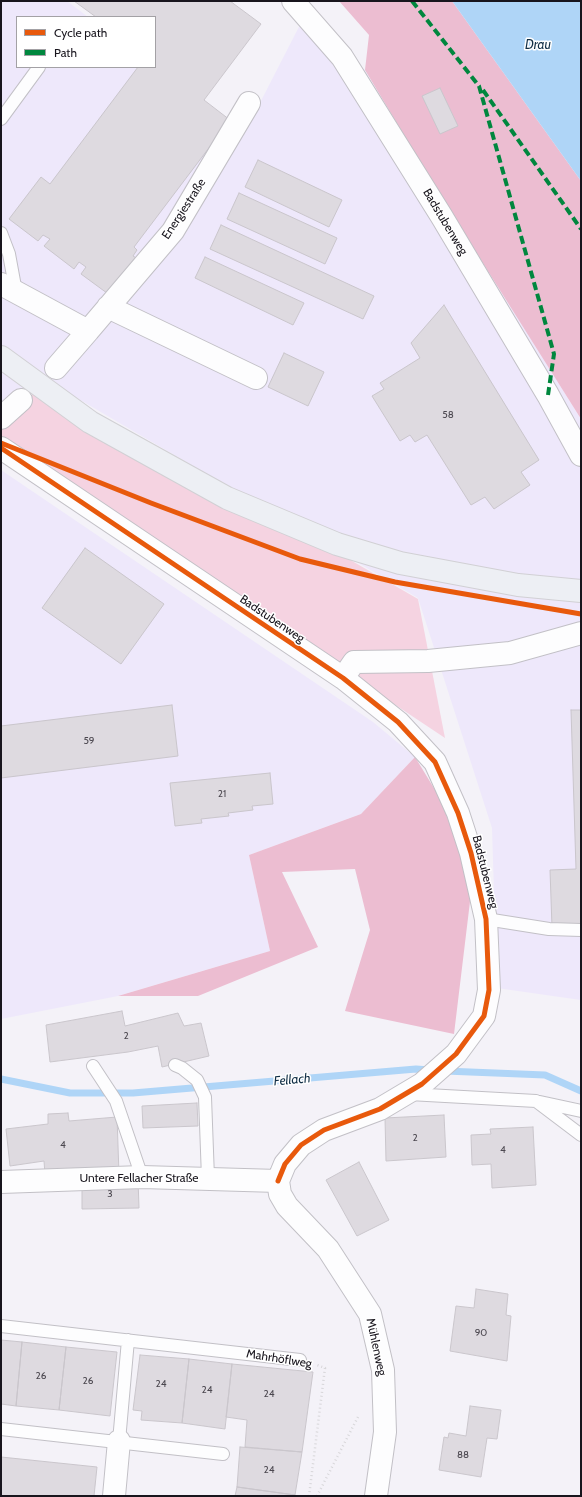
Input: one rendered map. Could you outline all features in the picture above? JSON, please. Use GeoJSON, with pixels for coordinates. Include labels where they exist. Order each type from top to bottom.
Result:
{"type":"FeatureCollection","features":[{"type":"Feature","properties":{"kind":"main road"},"geometry":{"type":"LineString","coordinates":[[1,357],[90,422],[227,498],[337,544],[400,563],[518,585],[581,591]]}},
{"type":"Feature","properties":{"kind":"street","name":"Badstubenweg"},"geometry":{"type":"LineString","coordinates":[[293,1],[342,57],[442,217],[548,395],[581,455]]}},
{"type":"Feature","properties":{"kind":"street","name":"Energiestraße"},"geometry":{"type":"LineString","coordinates":[[56,368],[173,231],[249,103]]}},
{"type":"Feature","properties":{"kind":"street"},"geometry":{"type":"LineString","coordinates":[[8,288],[88,331]]}},
{"type":"Feature","properties":{"kind":"street"},"geometry":{"type":"LineString","coordinates":[[108,307],[256,378]]}},
{"type":"Feature","properties":{"kind":"street"},"geometry":{"type":"LineString","coordinates":[[1,418],[20,400]]}},
{"type":"Feature","properties":{"kind":"street","name":"Badstubenweg"},"geometry":{"type":"LineString","coordinates":[[1,448],[343,678],[398,722],[435,762],[458,812],[472,853],[486,919],[489,990],[484,1016],[456,1054],[414,1089],[380,1109],[324,1130],[301,1145],[285,1164],[278,1181]]}},
{"type":"Feature","properties":{"kind":"street"},"geometry":{"type":"LineString","coordinates":[[343,678],[354,662],[428,661],[510,653],[581,634]]}},
{"type":"Feature","properties":{"kind":"street","name":"Untere Fellacher Straße"},"geometry":{"type":"LineString","coordinates":[[1,1182],[142,1177],[278,1181]]}},
{"type":"Feature","properties":{"kind":"street","name":"Mühlenweg"},"geometry":{"type":"LineString","coordinates":[[278,1181],[280,1194],[287,1206],[328,1249],[370,1314],[383,1370],[385,1432],[376,1496]]}},
{"type":"Feature","properties":{"kind":"street"},"geometry":{"type":"LineString","coordinates":[[114,1496],[119,1441]]}},
{"type":"Feature","properties":{"kind":"lane"},"geometry":{"type":"LineString","coordinates":[[1,119],[38,68]]}},
{"type":"Feature","properties":{"kind":"lane"},"geometry":{"type":"LineString","coordinates":[[1,234],[9,254],[8,288]]}},
{"type":"Feature","properties":{"kind":"lane"},"geometry":{"type":"LineString","coordinates":[[486,919],[550,929],[581,930]]}},
{"type":"Feature","properties":{"kind":"lane"},"geometry":{"type":"LineString","coordinates":[[175,1065],[182,1068],[197,1080],[205,1098],[208,1178]]}},
{"type":"Feature","properties":{"kind":"lane"},"geometry":{"type":"LineString","coordinates":[[93,1066],[116,1101],[142,1177]]}},
{"type":"Feature","properties":{"kind":"lane"},"geometry":{"type":"LineString","coordinates":[[414,1089],[536,1101],[581,1111]]}},
{"type":"Feature","properties":{"kind":"lane"},"geometry":{"type":"LineString","coordinates":[[536,1101],[581,1135]]}},
{"type":"Feature","properties":{"kind":"lane","name":"Mahrhöflweg"},"geometry":{"type":"LineString","coordinates":[[1,1326],[300,1360]]}},
{"type":"Feature","properties":{"kind":"lane"},"geometry":{"type":"LineString","coordinates":[[119,1441],[128,1340]]}},
{"type":"Feature","properties":{"kind":"lane"},"geometry":{"type":"LineString","coordinates":[[1,1429],[119,1441],[223,1454]]}},
{"type":"Feature","properties":{"kind":"path"},"geometry":{"type":"LineString","coordinates":[[317,1496],[361,1412]]}},
{"type":"Feature","properties":{"kind":"shaded area"},"geometry":{"type":"Polygon","coordinates":[[[1,1],[67,1],[87,16],[16,16],[16,68],[156,68],[244,134],[304,17],[365,70],[440,195],[581,419],[581,1000],[497,988],[492,828],[418,598],[36,374],[1,411],[1,1]]]}},
{"type":"Feature","properties":{"kind":"shaded area"},"geometry":{"type":"Polygon","coordinates":[[[339,1],[452,1],[581,181],[581,419],[440,195],[365,70],[369,35],[339,1]]]}},
{"type":"Feature","properties":{"kind":"shaded area"},"geometry":{"type":"Polygon","coordinates":[[[43,383],[418,599],[445,738],[1,442],[1,428],[43,383]]]}},
{"type":"Feature","properties":{"kind":"shaded area"},"geometry":{"type":"Polygon","coordinates":[[[1,470],[373,722],[415,757],[361,814],[249,855],[270,951],[118,996],[1,1019],[1,470]]]}},
{"type":"Feature","properties":{"kind":"shaded area"},"geometry":{"type":"Polygon","coordinates":[[[415,757],[440,798],[472,885],[454,1034],[345,1011],[370,930],[355,869],[282,872],[318,947],[198,996],[118,996],[270,951],[249,855],[361,814],[415,757]]]}},
{"type":"Feature","properties":{"kind":"water","name":"Drau"},"geometry":{"type":"Polygon","coordinates":[[[452,1],[581,1],[581,181],[452,1]]]}},
{"type":"Feature","properties":{"kind":"building"},"geometry":{"type":"Polygon","coordinates":[[[74,1],[230,1],[261,24],[204,100],[230,120],[134,247],[137,250],[133,256],[138,259],[111,296],[81,274],[86,267],[79,262],[74,269],[44,246],[50,239],[43,235],[38,241],[9,219],[41,177],[50,184],[137,68],[156,68],[156,16],[95,16],[74,1]]]}},
{"type":"Feature","properties":{"kind":"building"},"geometry":{"type":"Polygon","coordinates":[[[440,88],[458,126],[440,134],[422,96],[440,88]]]}},
{"type":"Feature","properties":{"kind":"building"},"geometry":{"type":"Polygon","coordinates":[[[258,160],[342,200],[329,227],[245,187],[258,160]]]}},
{"type":"Feature","properties":{"kind":"building"},"geometry":{"type":"Polygon","coordinates":[[[239,193],[337,238],[325,264],[227,219],[239,193]]]}},
{"type":"Feature","properties":{"kind":"building"},"geometry":{"type":"Polygon","coordinates":[[[221,225],[374,296],[363,319],[210,249],[221,225]]]}},
{"type":"Feature","properties":{"kind":"building"},"geometry":{"type":"Polygon","coordinates":[[[205,257],[304,303],[293,325],[195,278],[205,257]]]}},
{"type":"Feature","properties":{"kind":"building"},"geometry":{"type":"Polygon","coordinates":[[[444,305],[539,460],[521,472],[530,485],[494,509],[485,497],[471,505],[427,435],[415,442],[410,435],[400,441],[372,396],[384,389],[380,383],[420,358],[411,343],[444,305]]]}},
{"type":"Feature","properties":{"kind":"building"},"geometry":{"type":"Polygon","coordinates":[[[284,353],[324,372],[308,406],[268,387],[284,353]]]}},
{"type":"Feature","properties":{"kind":"building"},"geometry":{"type":"Polygon","coordinates":[[[85,548],[164,604],[121,664],[42,608],[85,548]]]}},
{"type":"Feature","properties":{"kind":"building"},"geometry":{"type":"Polygon","coordinates":[[[172,705],[178,756],[1,778],[1,726],[172,705]]]}},
{"type":"Feature","properties":{"kind":"building"},"geometry":{"type":"Polygon","coordinates":[[[571,710],[581,710],[581,926],[552,927],[550,870],[576,869],[571,710]]]}},
{"type":"Feature","properties":{"kind":"building"},"geometry":{"type":"Polygon","coordinates":[[[270,773],[273,804],[252,806],[253,810],[228,813],[229,816],[201,819],[202,823],[175,826],[170,783],[270,773]]]}},
{"type":"Feature","properties":{"kind":"building"},"geometry":{"type":"Polygon","coordinates":[[[122,1011],[125,1026],[178,1013],[184,1026],[201,1023],[209,1056],[162,1067],[158,1046],[128,1052],[50,1062],[46,1025],[122,1011]]]}},
{"type":"Feature","properties":{"kind":"building"},"geometry":{"type":"Polygon","coordinates":[[[197,1103],[198,1126],[143,1128],[142,1106],[197,1103]]]}},
{"type":"Feature","properties":{"kind":"building"},"geometry":{"type":"Polygon","coordinates":[[[68,1113],[69,1121],[117,1117],[119,1174],[45,1174],[44,1161],[10,1166],[6,1129],[48,1124],[48,1114],[68,1113]]]}},
{"type":"Feature","properties":{"kind":"building"},"geometry":{"type":"Polygon","coordinates":[[[444,1115],[446,1157],[386,1161],[385,1118],[444,1115]]]}},
{"type":"Feature","properties":{"kind":"building"},"geometry":{"type":"Polygon","coordinates":[[[533,1127],[536,1185],[492,1188],[491,1164],[472,1165],[471,1135],[491,1134],[490,1129],[533,1127]]]}},
{"type":"Feature","properties":{"kind":"building"},"geometry":{"type":"Polygon","coordinates":[[[359,1162],[389,1220],[357,1236],[326,1180],[359,1162]]]}},
{"type":"Feature","properties":{"kind":"building"},"geometry":{"type":"Polygon","coordinates":[[[138,1179],[139,1208],[82,1209],[82,1180],[138,1179]]]}},
{"type":"Feature","properties":{"kind":"building"},"geometry":{"type":"Polygon","coordinates":[[[476,1289],[508,1294],[506,1315],[511,1316],[507,1361],[450,1351],[456,1306],[474,1308],[476,1289]]]}},
{"type":"Feature","properties":{"kind":"building"},"geometry":{"type":"Polygon","coordinates":[[[1,1340],[22,1342],[16,1406],[1,1404],[1,1340]]]}},
{"type":"Feature","properties":{"kind":"building"},"geometry":{"type":"Polygon","coordinates":[[[22,1342],[66,1347],[59,1410],[16,1406],[22,1342]]]}},
{"type":"Feature","properties":{"kind":"building"},"geometry":{"type":"Polygon","coordinates":[[[66,1347],[117,1352],[110,1416],[59,1410],[66,1347]]]}},
{"type":"Feature","properties":{"kind":"building"},"geometry":{"type":"Polygon","coordinates":[[[140,1355],[189,1359],[182,1423],[141,1420],[142,1411],[133,1410],[140,1355]]]}},
{"type":"Feature","properties":{"kind":"building"},"geometry":{"type":"Polygon","coordinates":[[[189,1359],[232,1364],[225,1429],[182,1423],[189,1359]]]}},
{"type":"Feature","properties":{"kind":"building"},"geometry":{"type":"Polygon","coordinates":[[[232,1364],[313,1372],[302,1452],[245,1447],[247,1420],[226,1417],[232,1364]]]}},
{"type":"Feature","properties":{"kind":"building"},"geometry":{"type":"Polygon","coordinates":[[[470,1406],[501,1410],[497,1439],[487,1438],[481,1477],[439,1470],[444,1437],[448,1438],[449,1433],[466,1436],[470,1406]]]}},
{"type":"Feature","properties":{"kind":"building"},"geometry":{"type":"Polygon","coordinates":[[[240,1447],[302,1452],[295,1495],[237,1487],[240,1447]]]}},
{"type":"Feature","properties":{"kind":"building"},"geometry":{"type":"Polygon","coordinates":[[[1,1457],[97,1467],[94,1496],[1,1496],[1,1457]]]}},
{"type":"Feature","properties":{"kind":"building"},"geometry":{"type":"Polygon","coordinates":[[[237,1487],[295,1495],[295,1496],[235,1496],[237,1487]]]}},
{"type":"Feature","properties":{"kind":"waterway","name":"Fellach"},"geometry":{"type":"LineString","coordinates":[[1,1079],[70,1093],[133,1093],[416,1069],[430,1070]]}},
{"type":"Feature","properties":{"kind":"waterway","name":"Fellach"},"geometry":{"type":"LineString","coordinates":[[445,1071],[545,1075],[581,1091]]}},
{"type":"Feature","properties":{"kind":"marked path"},"geometry":{"type":"LineString","coordinates":[[412,1],[479,86],[554,354],[548,395]]}},
{"type":"Feature","properties":{"kind":"marked path"},"geometry":{"type":"LineString","coordinates":[[483,90],[581,229]]}},
{"type":"Feature","properties":{"kind":"cycle path"},"geometry":{"type":"LineString","coordinates":[[1,443],[151,503],[300,559],[395,582],[581,614]]}},
{"type":"Feature","properties":{"kind":"cycle path"},"geometry":{"type":"LineString","coordinates":[[1,448],[343,678],[398,722],[435,762],[458,813],[471,853],[486,919],[489,990],[484,1016],[456,1054],[422,1084],[380,1109],[324,1130],[301,1145],[285,1164],[278,1181]]}}]}
